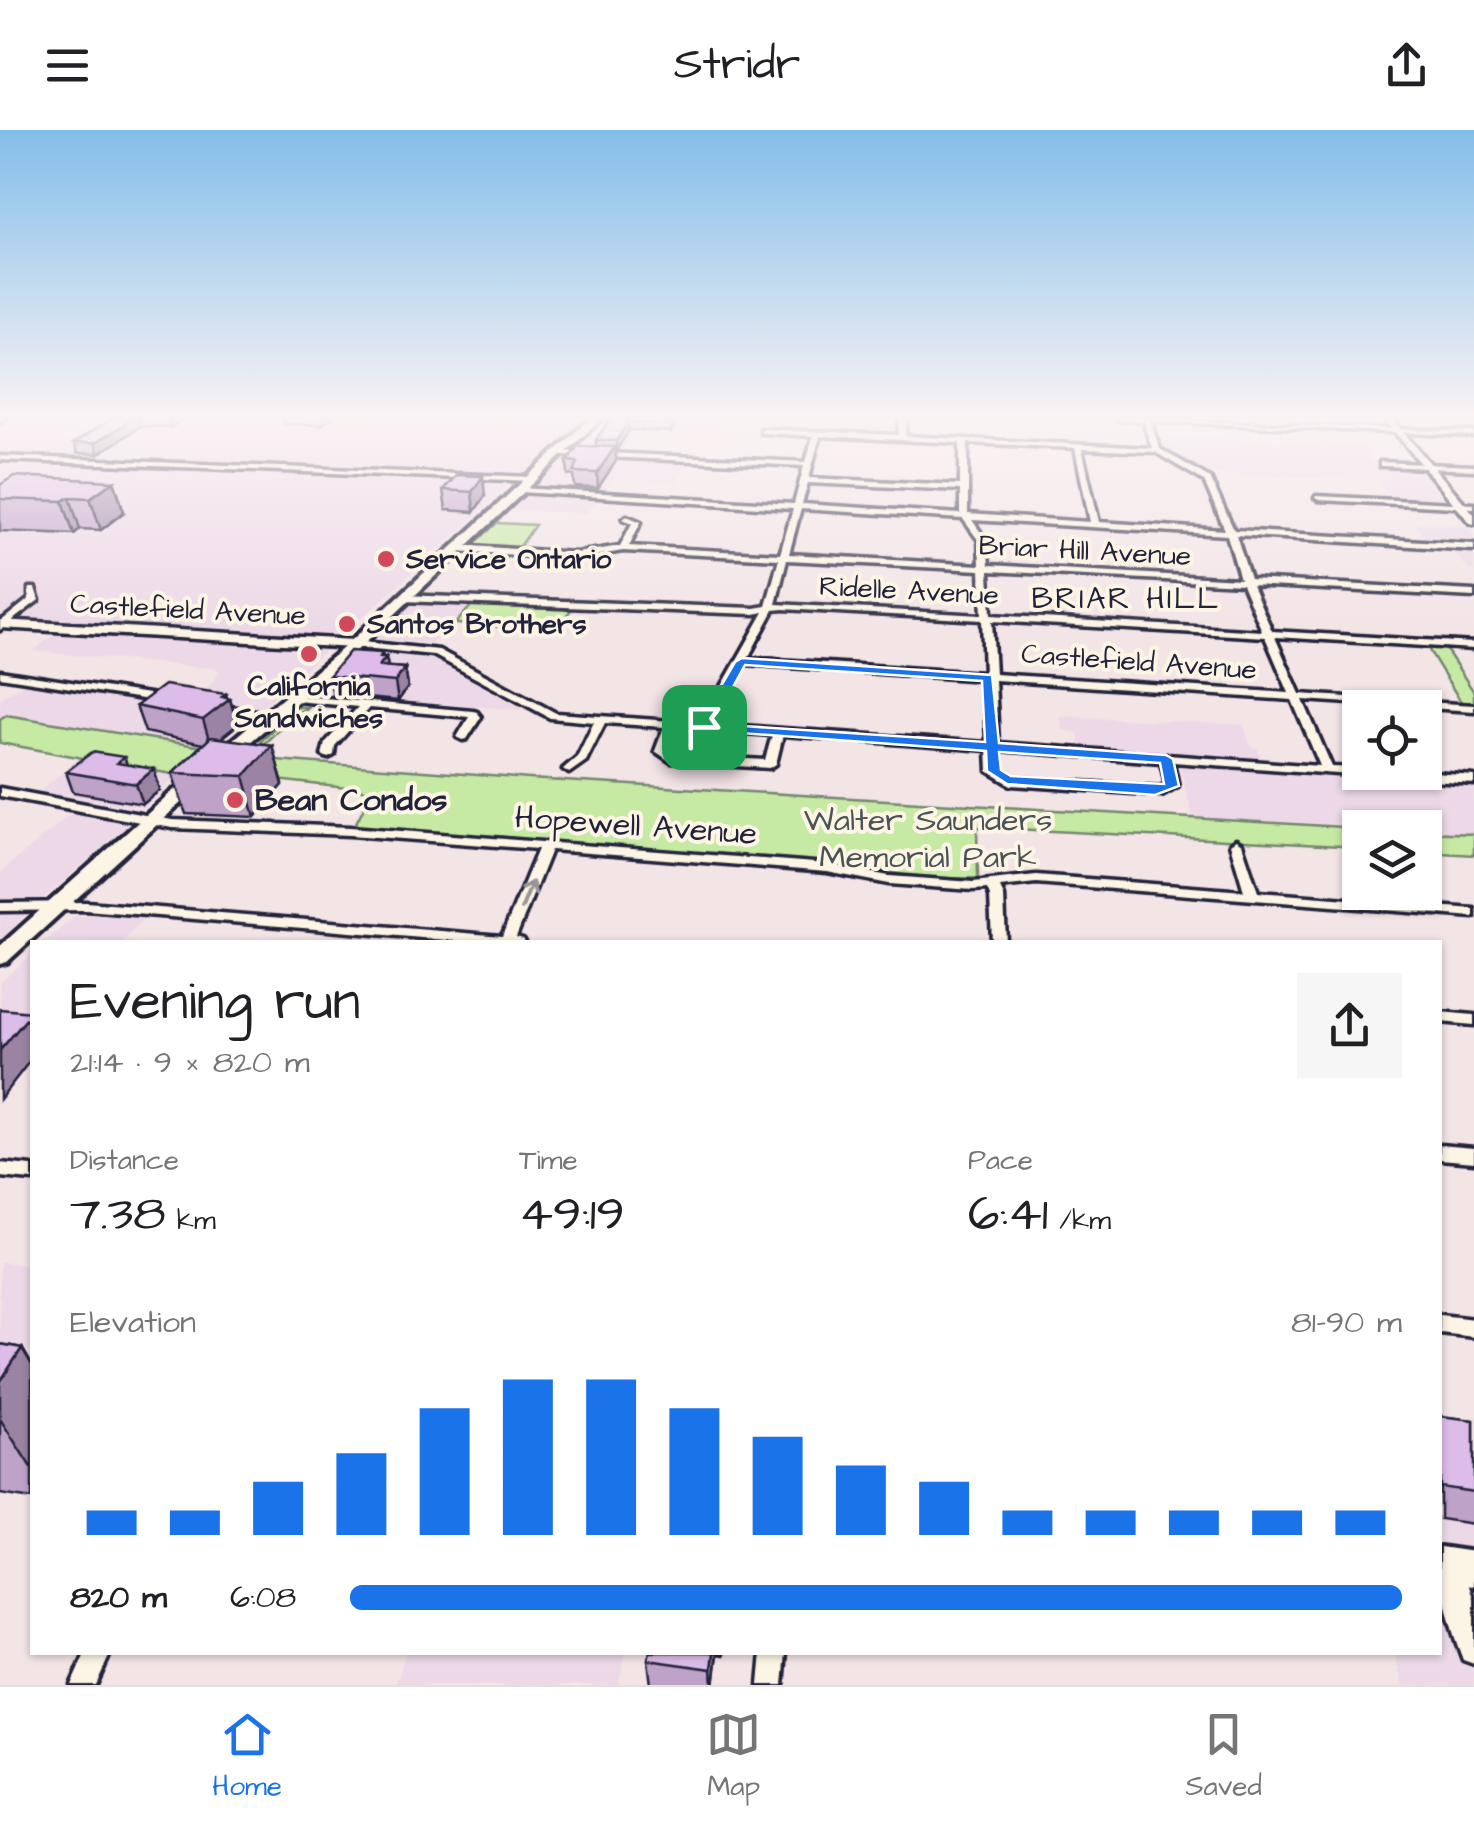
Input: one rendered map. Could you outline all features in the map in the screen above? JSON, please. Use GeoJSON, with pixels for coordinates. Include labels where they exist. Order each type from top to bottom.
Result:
{"type":"FeatureCollection","features":[{"type":"Feature","properties":{"kind":"main road"},"geometry":{"type":"LineString","coordinates":[[0,957],[519,491]]}},
{"type":"Feature","properties":{"kind":"street"},"geometry":{"type":"LineString","coordinates":[[531,491],[1474,547]]}},
{"type":"Feature","properties":{"kind":"street"},"geometry":{"type":"LineString","coordinates":[[704,727],[769,608],[800,491]]}},
{"type":"Feature","properties":{"kind":"street"},"geometry":{"type":"LineString","coordinates":[[962,491],[966,518],[982,541],[992,747],[997,775],[1011,781],[1162,791],[1172,786],[1166,759]]}},
{"type":"Feature","properties":{"kind":"street"},"geometry":{"type":"LineString","coordinates":[[1087,491],[1095,525]]}},
{"type":"Feature","properties":{"kind":"street"},"geometry":{"type":"LineString","coordinates":[[1211,491],[1231,534],[1245,582],[1328,770]]}},
{"type":"Feature","properties":{"kind":"street"},"geometry":{"type":"LineString","coordinates":[[1318,498],[1467,505],[1474,520]]}},
{"type":"Feature","properties":{"kind":"street"},"geometry":{"type":"LineString","coordinates":[[623,548],[638,522],[627,519]]}},
{"type":"Feature","properties":{"kind":"street","name":"Briar Hill Avenue"},"geometry":{"type":"LineString","coordinates":[[456,548],[576,556],[623,548],[1474,594]]}},
{"type":"Feature","properties":{"kind":"street"},"geometry":{"type":"LineString","coordinates":[[1,625],[34,600],[32,590]]}},
{"type":"Feature","properties":{"kind":"street","name":"Ridelle Avenue"},"geometry":{"type":"LineString","coordinates":[[402,598],[554,606],[603,602],[769,608],[1474,646]]}},
{"type":"Feature","properties":{"kind":"street","name":"Castlefield Avenue"},"geometry":{"type":"LineString","coordinates":[[1,625],[435,652],[538,710],[554,716],[600,721]]}},
{"type":"Feature","properties":{"kind":"street","name":"Castlefield Avenue"},"geometry":{"type":"LineString","coordinates":[[742,662],[1474,708]]}},
{"type":"Feature","properties":{"kind":"street"},"geometry":{"type":"LineString","coordinates":[[0,674],[176,702]]}},
{"type":"Feature","properties":{"kind":"street"},"geometry":{"type":"LineString","coordinates":[[295,693],[466,712],[475,717],[462,737]]}},
{"type":"Feature","properties":{"kind":"street"},"geometry":{"type":"LineString","coordinates":[[328,755],[329,745],[367,704]]}},
{"type":"Feature","properties":{"kind":"street"},"geometry":{"type":"LineString","coordinates":[[213,707],[268,716]]}},
{"type":"Feature","properties":{"kind":"street"},"geometry":{"type":"LineString","coordinates":[[568,769],[582,758],[600,721],[1342,771]]}},
{"type":"Feature","properties":{"kind":"street"},"geometry":{"type":"LineString","coordinates":[[671,724],[661,751],[666,756],[770,764],[778,732]]}},
{"type":"Feature","properties":{"kind":"street"},"geometry":{"type":"LineString","coordinates":[[1442,778],[1474,780]]}},
{"type":"Feature","properties":{"kind":"street","name":"Hopewell Avenue"},"geometry":{"type":"LineString","coordinates":[[0,792],[220,828],[350,831],[827,868],[920,882],[992,885],[1036,879],[1474,912]]}},
{"type":"Feature","properties":{"kind":"street"},"geometry":{"type":"LineString","coordinates":[[1236,844],[1252,896]]}},
{"type":"Feature","properties":{"kind":"street"},"geometry":{"type":"LineString","coordinates":[[509,940],[545,848]]}},
{"type":"Feature","properties":{"kind":"street"},"geometry":{"type":"LineString","coordinates":[[992,885],[997,896],[999,940]]}},
{"type":"Feature","properties":{"kind":"street"},"geometry":{"type":"LineString","coordinates":[[0,907],[86,906],[484,940]]}},
{"type":"Feature","properties":{"kind":"street"},"geometry":{"type":"LineString","coordinates":[[1442,1017],[1474,1020]]}},
{"type":"Feature","properties":{"kind":"street"},"geometry":{"type":"LineString","coordinates":[[1442,1152],[1474,1155]]}},
{"type":"Feature","properties":{"kind":"street"},"geometry":{"type":"LineString","coordinates":[[0,1170],[30,1173]]}},
{"type":"Feature","properties":{"kind":"street"},"geometry":{"type":"LineString","coordinates":[[1442,1324],[1474,1328]]}},
{"type":"Feature","properties":{"kind":"street"},"geometry":{"type":"LineString","coordinates":[[1455,1566],[1474,1649]]}},
{"type":"Feature","properties":{"kind":"street"},"geometry":{"type":"LineString","coordinates":[[83,1685],[98,1655]]}},
{"type":"Feature","properties":{"kind":"street"},"geometry":{"type":"LineString","coordinates":[[771,1685],[774,1655]]}},
{"type":"Feature","properties":{"kind":"shaded area"},"geometry":{"type":"Polygon","coordinates":[[[0,491],[503,491],[260,709],[197,701],[220,672],[218,669],[34,651],[65,625],[0,620],[0,491]]]}},
{"type":"Feature","properties":{"kind":"shaded area"},"geometry":{"type":"Polygon","coordinates":[[[529,491],[605,491],[587,513],[507,510],[529,491]]]}},
{"type":"Feature","properties":{"kind":"shaded area"},"geometry":{"type":"Polygon","coordinates":[[[1385,491],[1439,491],[1448,502],[1394,500],[1385,491]]]}},
{"type":"Feature","properties":{"kind":"shaded area"},"geometry":{"type":"Polygon","coordinates":[[[1414,523],[1467,526],[1474,535],[1474,571],[1451,548],[1428,543],[1414,523]]]}},
{"type":"Feature","properties":{"kind":"shaded area"},"geometry":{"type":"Polygon","coordinates":[[[411,602],[472,605],[432,643],[376,639],[411,602]]]}},
{"type":"Feature","properties":{"kind":"shaded area"},"geometry":{"type":"Polygon","coordinates":[[[360,653],[434,659],[523,710],[314,694],[360,653]]]}},
{"type":"Feature","properties":{"kind":"shaded area"},"geometry":{"type":"Polygon","coordinates":[[[27,682],[241,720],[209,748],[6,715],[0,719],[0,699],[27,682]]]}},
{"type":"Feature","properties":{"kind":"shaded area"},"geometry":{"type":"Polygon","coordinates":[[[1061,716],[1244,725],[1251,748],[1258,748],[1261,760],[1080,748],[1078,732],[1063,730],[1061,716]]]}},
{"type":"Feature","properties":{"kind":"shaded area"},"geometry":{"type":"Polygon","coordinates":[[[79,758],[177,775],[144,808],[39,792],[79,758]]]}},
{"type":"Feature","properties":{"kind":"shaded area"},"geometry":{"type":"Polygon","coordinates":[[[1180,766],[1342,777],[1342,790],[1442,790],[1442,784],[1474,786],[1474,834],[1442,833],[1442,810],[1342,810],[1342,824],[1193,818],[1180,766]]]}},
{"type":"Feature","properties":{"kind":"shaded area"},"geometry":{"type":"Polygon","coordinates":[[[74,811],[124,820],[129,825],[0,940],[0,873],[74,811]]]}},
{"type":"Feature","properties":{"kind":"shaded area"},"geometry":{"type":"Polygon","coordinates":[[[75,916],[143,918],[125,940],[47,940],[75,916]]]}},
{"type":"Feature","properties":{"kind":"shaded area"},"geometry":{"type":"Polygon","coordinates":[[[30,956],[30,1059],[0,1097],[0,983],[30,956]]]}},
{"type":"Feature","properties":{"kind":"shaded area"},"geometry":{"type":"Polygon","coordinates":[[[0,1262],[30,1266],[30,1351],[0,1347],[0,1262]]]}},
{"type":"Feature","properties":{"kind":"shaded area"},"geometry":{"type":"Polygon","coordinates":[[[1442,1429],[1474,1433],[1474,1685],[1403,1685],[1395,1655],[1442,1655],[1442,1429]]]}},
{"type":"Feature","properties":{"kind":"shaded area"},"geometry":{"type":"Polygon","coordinates":[[[405,1655],[625,1655],[618,1685],[396,1685],[405,1655]]]}},
{"type":"Feature","properties":{"kind":"green space"},"geometry":{"type":"Polygon","coordinates":[[[497,523],[535,525],[518,549],[477,547],[474,544],[497,523]]]}},
{"type":"Feature","properties":{"kind":"green space"},"geometry":{"type":"Polygon","coordinates":[[[472,605],[571,610],[554,630],[455,624],[472,605]]]}},
{"type":"Feature","properties":{"kind":"green space"},"geometry":{"type":"Polygon","coordinates":[[[1427,647],[1445,648],[1474,692],[1474,703],[1461,702],[1427,647]]]}},
{"type":"Feature","properties":{"kind":"green space","name":"Walter Saunders Memorial Park"},"geometry":{"type":"Polygon","coordinates":[[[296,707],[310,707],[296,713],[249,758],[530,779],[1342,827],[1342,846],[977,827],[978,878],[905,875],[833,863],[354,827],[372,791],[226,774],[296,707]]]}},
{"type":"Feature","properties":{"kind":"green space"},"geometry":{"type":"Polygon","coordinates":[[[6,715],[209,748],[177,775],[0,743],[0,719],[6,715]]]}},
{"type":"Feature","properties":{"kind":"green space"},"geometry":{"type":"Polygon","coordinates":[[[1442,833],[1474,834],[1474,855],[1442,853],[1442,833]]]}},
{"type":"Feature","properties":{"kind":"building"},"geometry":{"type":"Polygon","coordinates":[[[0,491],[100,491],[90,498],[70,497],[63,501],[0,499],[0,491]]]}},
{"type":"Feature","properties":{"kind":"building"},"geometry":{"type":"Polygon","coordinates":[[[350,651],[382,653],[380,657],[386,657],[379,666],[405,668],[395,682],[329,676],[350,651]]]}},
{"type":"Feature","properties":{"kind":"building"},"geometry":{"type":"Polygon","coordinates":[[[164,685],[226,694],[222,697],[230,699],[203,720],[136,706],[164,685]]]}},
{"type":"Feature","properties":{"kind":"building"},"geometry":{"type":"Polygon","coordinates":[[[211,737],[272,745],[244,776],[172,773],[211,737]]]}},
{"type":"Feature","properties":{"kind":"building"},"geometry":{"type":"Polygon","coordinates":[[[92,752],[124,757],[117,763],[154,769],[136,784],[66,772],[92,752]]]}},
{"type":"Feature","properties":{"kind":"building"},"geometry":{"type":"Polygon","coordinates":[[[0,1009],[30,1012],[30,1014],[0,1050],[0,1009]]]}},
{"type":"Feature","properties":{"kind":"building"},"geometry":{"type":"Polygon","coordinates":[[[0,1344],[22,1348],[0,1382],[0,1344]]]}},
{"type":"Feature","properties":{"kind":"building"},"geometry":{"type":"Polygon","coordinates":[[[1442,1416],[1474,1420],[1474,1492],[1442,1487],[1442,1416]]]}},
{"type":"Feature","properties":{"kind":"building"},"geometry":{"type":"Polygon","coordinates":[[[649,1655],[714,1655],[712,1669],[648,1660],[649,1655]]]}},
{"type":"Feature","properties":{"kind":"place","name":"Service Ontario"},"geometry":{"type":"Point","coordinates":[386,559]}},
{"type":"Feature","properties":{"kind":"place","name":"Santos Brothers"},"geometry":{"type":"Point","coordinates":[347,624]}},
{"type":"Feature","properties":{"kind":"place","name":"California Sandwiches"},"geometry":{"type":"Point","coordinates":[309,654]}},
{"type":"Feature","properties":{"kind":"place","name":"Bean Condos"},"geometry":{"type":"Point","coordinates":[235,800]}},
{"type":"Feature","properties":{"kind":"district","name":"BRIAR HILL"},"geometry":{"type":"Point","coordinates":[1126,599]}},
{"type":"Feature","properties":{"kind":"route"},"geometry":{"type":"LineString","coordinates":[[704,727],[742,662],[988,678],[992,747],[1166,759],[1172,786],[1155,791],[1007,780],[994,771],[992,747],[704,727]]}}]}
